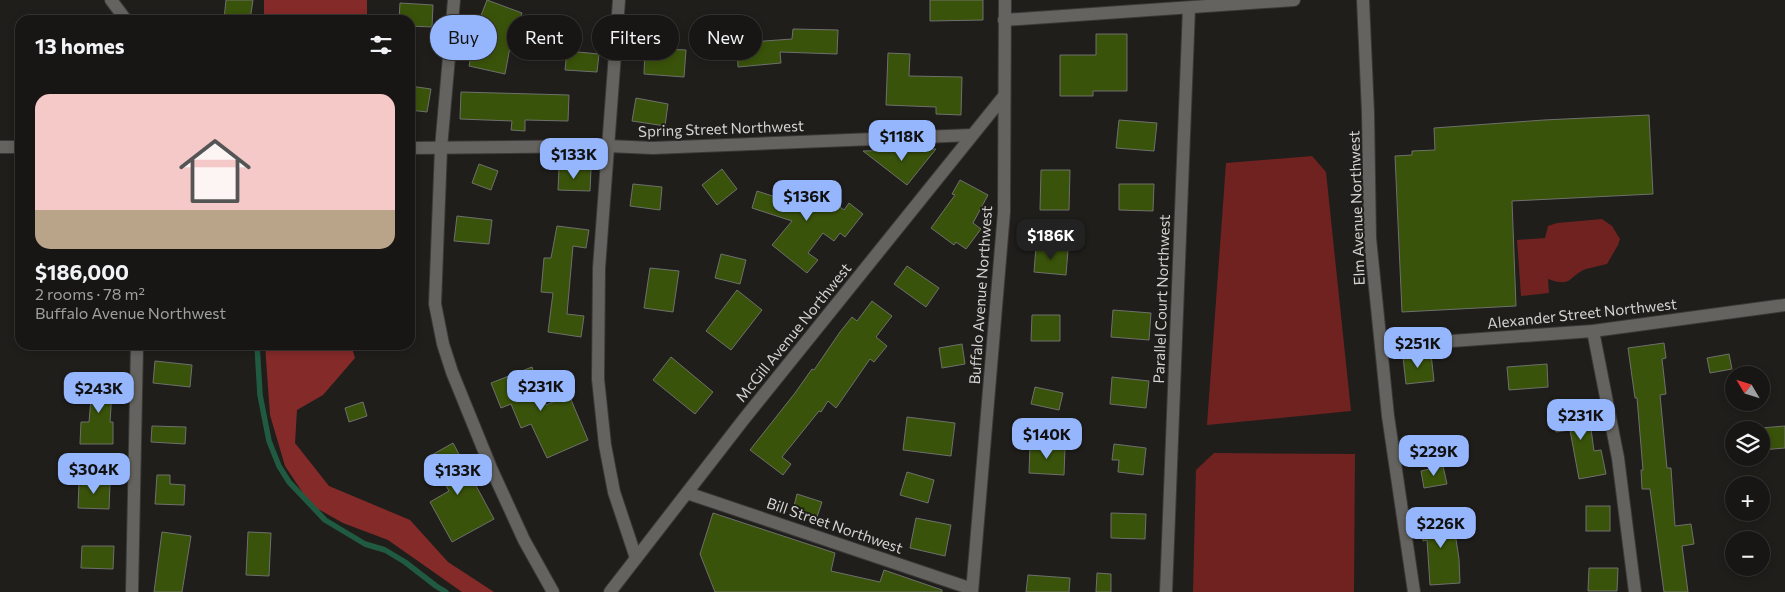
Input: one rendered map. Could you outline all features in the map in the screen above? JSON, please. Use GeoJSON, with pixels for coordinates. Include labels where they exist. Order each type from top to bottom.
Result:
{"type":"FeatureCollection","features":[{"type":"Feature","properties":{"kind":"street"},"geometry":{"type":"LineString","coordinates":[[111,0],[122,15]]}},
{"type":"Feature","properties":{"kind":"street"},"geometry":{"type":"LineString","coordinates":[[454,0],[442,148],[435,304],[443,344],[452,372],[491,468],[524,540],[553,592]]}},
{"type":"Feature","properties":{"kind":"street"},"geometry":{"type":"LineString","coordinates":[[620,0],[599,268],[598,379],[605,445],[614,492],[636,558]]}},
{"type":"Feature","properties":{"kind":"street","name":"Buffalo Avenue Northwest"},"geometry":{"type":"LineString","coordinates":[[972,590],[1004,212],[1005,0]]}},
{"type":"Feature","properties":{"kind":"street"},"geometry":{"type":"LineString","coordinates":[[1004,20],[1294,0]]}},
{"type":"Feature","properties":{"kind":"street","name":"Elm Avenue Northwest"},"geometry":{"type":"LineString","coordinates":[[1363,0],[1368,115],[1370,238],[1388,416],[1414,592]]}},
{"type":"Feature","properties":{"kind":"street","name":"Parallel Court Northwest"},"geometry":{"type":"LineString","coordinates":[[1166,592],[1189,8]]}},
{"type":"Feature","properties":{"kind":"street","name":"McGill Avenue Northwest"},"geometry":{"type":"LineString","coordinates":[[610,592],[775,380],[1004,96]]}},
{"type":"Feature","properties":{"kind":"street","name":"Spring Street Northwest"},"geometry":{"type":"LineString","coordinates":[[415,148],[608,146],[653,148],[972,135]]}},
{"type":"Feature","properties":{"kind":"street"},"geometry":{"type":"LineString","coordinates":[[0,147],[15,147]]}},
{"type":"Feature","properties":{"kind":"street","name":"Alexander Street Northwest"},"geometry":{"type":"LineString","coordinates":[[1381,346],[1594,331],[1785,305]]}},
{"type":"Feature","properties":{"kind":"street"},"geometry":{"type":"LineString","coordinates":[[1594,331],[1618,458],[1635,592]]}},
{"type":"Feature","properties":{"kind":"street"},"geometry":{"type":"LineString","coordinates":[[132,592],[137,350]]}},
{"type":"Feature","properties":{"kind":"street","name":"Bill Street Northwest"},"geometry":{"type":"LineString","coordinates":[[687,492],[972,590]]}},
{"type":"Feature","properties":{"kind":"shaded area"},"geometry":{"type":"Polygon","coordinates":[[[264,0],[367,0],[367,15],[264,15],[264,0]]]}},
{"type":"Feature","properties":{"kind":"shaded area"},"geometry":{"type":"Polygon","coordinates":[[[1312,156],[1326,172],[1351,411],[1207,425],[1226,163],[1312,156]]]}},
{"type":"Feature","properties":{"kind":"shaded area"},"geometry":{"type":"Polygon","coordinates":[[[1602,219],[1612,226],[1620,239],[1607,264],[1586,269],[1566,282],[1548,279],[1549,293],[1521,296],[1517,240],[1545,238],[1548,226],[1557,223],[1602,219]]]}},
{"type":"Feature","properties":{"kind":"shaded area"},"geometry":{"type":"Polygon","coordinates":[[[265,350],[353,350],[355,358],[323,395],[297,410],[295,443],[329,486],[410,520],[448,562],[494,592],[462,592],[388,540],[343,523],[311,505],[285,466],[270,415],[265,350]]]}},
{"type":"Feature","properties":{"kind":"shaded area"},"geometry":{"type":"Polygon","coordinates":[[[1214,453],[1355,454],[1354,592],[1193,592],[1196,470],[1214,453]]]}},
{"type":"Feature","properties":{"kind":"building"},"geometry":{"type":"Polygon","coordinates":[[[226,0],[253,0],[251,15],[224,15],[226,0]]]}},
{"type":"Feature","properties":{"kind":"building"},"geometry":{"type":"Polygon","coordinates":[[[487,0],[522,13],[521,15],[507,15],[508,60],[505,74],[469,66],[470,60],[497,60],[497,15],[481,15],[487,0]]]}},
{"type":"Feature","properties":{"kind":"building"},"geometry":{"type":"Polygon","coordinates":[[[930,0],[983,0],[983,20],[930,21],[930,0]]]}},
{"type":"Feature","properties":{"kind":"building"},"geometry":{"type":"Polygon","coordinates":[[[400,3],[433,5],[433,15],[430,15],[430,27],[415,26],[415,15],[399,15],[400,3]]]}},
{"type":"Feature","properties":{"kind":"building"},"geometry":{"type":"Polygon","coordinates":[[[793,29],[838,30],[837,54],[780,52],[781,63],[738,67],[738,60],[762,60],[762,41],[792,39],[793,29]]]}},
{"type":"Feature","properties":{"kind":"building"},"geometry":{"type":"Polygon","coordinates":[[[1096,34],[1127,34],[1127,91],[1093,91],[1093,96],[1060,96],[1060,55],[1096,55],[1096,34]]]}},
{"type":"Feature","properties":{"kind":"building"},"geometry":{"type":"Polygon","coordinates":[[[679,50],[686,50],[684,77],[644,74],[645,60],[679,60],[679,50]]]}},
{"type":"Feature","properties":{"kind":"building"},"geometry":{"type":"Polygon","coordinates":[[[582,52],[592,53],[592,60],[598,60],[597,72],[565,70],[566,60],[582,60],[582,52]]]}},
{"type":"Feature","properties":{"kind":"building"},"geometry":{"type":"Polygon","coordinates":[[[888,53],[910,54],[909,76],[962,77],[961,115],[936,114],[936,107],[886,105],[888,53]]]}},
{"type":"Feature","properties":{"kind":"building"},"geometry":{"type":"Polygon","coordinates":[[[415,87],[431,89],[427,112],[415,111],[415,87]]]}},
{"type":"Feature","properties":{"kind":"building"},"geometry":{"type":"Polygon","coordinates":[[[461,92],[569,95],[568,121],[525,120],[525,131],[511,130],[512,121],[460,119],[461,92]]]}},
{"type":"Feature","properties":{"kind":"building"},"geometry":{"type":"Polygon","coordinates":[[[636,98],[668,104],[665,126],[632,121],[636,98]]]}},
{"type":"Feature","properties":{"kind":"building"},"geometry":{"type":"Polygon","coordinates":[[[1649,115],[1653,194],[1512,201],[1516,306],[1402,312],[1395,156],[1412,155],[1412,151],[1435,150],[1434,128],[1649,115]]]}},
{"type":"Feature","properties":{"kind":"building"},"geometry":{"type":"Polygon","coordinates":[[[1119,120],[1157,123],[1154,151],[1116,148],[1119,120]]]}},
{"type":"Feature","properties":{"kind":"building"},"geometry":{"type":"Polygon","coordinates":[[[936,149],[907,185],[863,151],[936,149]]]}},
{"type":"Feature","properties":{"kind":"building"},"geometry":{"type":"Polygon","coordinates":[[[479,164],[498,171],[491,190],[472,183],[479,164]]]}},
{"type":"Feature","properties":{"kind":"building"},"geometry":{"type":"Polygon","coordinates":[[[559,168],[591,169],[590,191],[558,190],[559,168]]]}},
{"type":"Feature","properties":{"kind":"building"},"geometry":{"type":"Polygon","coordinates":[[[722,169],[737,189],[717,205],[702,185],[722,169]]]}},
{"type":"Feature","properties":{"kind":"building"},"geometry":{"type":"Polygon","coordinates":[[[1041,170],[1070,170],[1069,210],[1040,210],[1041,170]]]}},
{"type":"Feature","properties":{"kind":"building"},"geometry":{"type":"Polygon","coordinates":[[[960,180],[988,195],[973,223],[981,229],[966,249],[956,242],[954,245],[931,228],[955,195],[952,194],[960,180]]]}},
{"type":"Feature","properties":{"kind":"building"},"geometry":{"type":"Polygon","coordinates":[[[807,182],[844,210],[849,203],[863,214],[845,237],[840,233],[834,241],[823,233],[808,253],[818,260],[807,273],[772,245],[792,221],[752,208],[757,191],[791,202],[807,182]]]}},
{"type":"Feature","properties":{"kind":"building"},"geometry":{"type":"Polygon","coordinates":[[[633,184],[662,187],[660,210],[630,206],[633,184]]]}},
{"type":"Feature","properties":{"kind":"building"},"geometry":{"type":"Polygon","coordinates":[[[1119,184],[1154,184],[1153,211],[1119,210],[1119,184]]]}},
{"type":"Feature","properties":{"kind":"building"},"geometry":{"type":"Polygon","coordinates":[[[457,216],[492,220],[489,244],[454,241],[457,216]]]}},
{"type":"Feature","properties":{"kind":"building"},"geometry":{"type":"Polygon","coordinates":[[[557,226],[589,230],[586,248],[573,246],[567,314],[584,316],[581,337],[548,332],[553,293],[541,292],[544,258],[551,258],[557,226]]]}},
{"type":"Feature","properties":{"kind":"building"},"geometry":{"type":"Polygon","coordinates":[[[1036,247],[1068,250],[1066,275],[1034,272],[1036,247]]]}},
{"type":"Feature","properties":{"kind":"building"},"geometry":{"type":"Polygon","coordinates":[[[721,254],[746,260],[740,284],[715,278],[721,254]]]}},
{"type":"Feature","properties":{"kind":"building"},"geometry":{"type":"Polygon","coordinates":[[[907,266],[939,288],[926,307],[894,284],[907,266]]]}},
{"type":"Feature","properties":{"kind":"building"},"geometry":{"type":"Polygon","coordinates":[[[650,268],[679,271],[673,312],[644,308],[650,268]]]}},
{"type":"Feature","properties":{"kind":"building"},"geometry":{"type":"Polygon","coordinates":[[[737,290],[762,310],[731,350],[706,331],[737,290]]]}},
{"type":"Feature","properties":{"kind":"building"},"geometry":{"type":"Polygon","coordinates":[[[872,301],[892,316],[876,337],[887,346],[874,362],[870,359],[836,408],[828,401],[821,412],[819,411],[782,457],[791,464],[783,475],[750,450],[812,369],[814,370],[852,317],[857,321],[872,301]]]}},
{"type":"Feature","properties":{"kind":"building"},"geometry":{"type":"Polygon","coordinates":[[[1113,310],[1151,313],[1149,340],[1111,337],[1113,310]]]}},
{"type":"Feature","properties":{"kind":"building"},"geometry":{"type":"Polygon","coordinates":[[[1032,315],[1060,315],[1060,341],[1031,341],[1032,315]]]}},
{"type":"Feature","properties":{"kind":"building"},"geometry":{"type":"Polygon","coordinates":[[[1664,343],[1666,358],[1662,359],[1666,394],[1660,395],[1667,468],[1671,468],[1675,526],[1691,524],[1694,544],[1682,546],[1688,592],[1664,592],[1650,489],[1642,489],[1641,470],[1643,470],[1637,398],[1635,398],[1628,348],[1664,343]]]}},
{"type":"Feature","properties":{"kind":"building"},"geometry":{"type":"Polygon","coordinates":[[[962,344],[965,364],[942,368],[939,348],[962,344]]]}},
{"type":"Feature","properties":{"kind":"building"},"geometry":{"type":"Polygon","coordinates":[[[1431,354],[1434,381],[1406,384],[1403,357],[1431,354]]]}},
{"type":"Feature","properties":{"kind":"building"},"geometry":{"type":"Polygon","coordinates":[[[1729,354],[1731,366],[1725,366],[1725,370],[1710,373],[1707,358],[1729,354]]]}},
{"type":"Feature","properties":{"kind":"building"},"geometry":{"type":"Polygon","coordinates":[[[671,357],[713,392],[695,414],[653,380],[671,357]]]}},
{"type":"Feature","properties":{"kind":"building"},"geometry":{"type":"Polygon","coordinates":[[[155,361],[192,365],[190,387],[153,383],[155,361]]]}},
{"type":"Feature","properties":{"kind":"building"},"geometry":{"type":"Polygon","coordinates":[[[1547,364],[1548,387],[1509,390],[1507,367],[1547,364]]]}},
{"type":"Feature","properties":{"kind":"building"},"geometry":{"type":"Polygon","coordinates":[[[532,367],[546,405],[569,395],[588,440],[547,458],[531,424],[521,428],[511,404],[501,408],[491,383],[532,367]]]}},
{"type":"Feature","properties":{"kind":"building"},"geometry":{"type":"Polygon","coordinates":[[[93,375],[113,376],[110,422],[113,422],[113,444],[80,444],[81,422],[89,422],[93,375]]]}},
{"type":"Feature","properties":{"kind":"building"},"geometry":{"type":"Polygon","coordinates":[[[1112,377],[1149,381],[1146,408],[1110,404],[1112,377]]]}},
{"type":"Feature","properties":{"kind":"building"},"geometry":{"type":"Polygon","coordinates":[[[1035,387],[1063,393],[1059,410],[1031,404],[1035,387]]]}},
{"type":"Feature","properties":{"kind":"building"},"geometry":{"type":"Polygon","coordinates":[[[363,402],[367,416],[349,422],[345,408],[363,402]]]}},
{"type":"Feature","properties":{"kind":"building"},"geometry":{"type":"Polygon","coordinates":[[[1588,407],[1594,451],[1601,450],[1606,474],[1579,479],[1570,430],[1556,432],[1554,412],[1588,407]]]}},
{"type":"Feature","properties":{"kind":"building"},"geometry":{"type":"Polygon","coordinates":[[[907,417],[955,423],[951,456],[903,450],[907,417]]]}},
{"type":"Feature","properties":{"kind":"building"},"geometry":{"type":"Polygon","coordinates":[[[152,426],[186,427],[185,444],[151,442],[152,426]]]}},
{"type":"Feature","properties":{"kind":"building"},"geometry":{"type":"Polygon","coordinates":[[[1785,426],[1785,448],[1770,449],[1770,427],[1785,426]]]}},
{"type":"Feature","properties":{"kind":"building"},"geometry":{"type":"Polygon","coordinates":[[[453,443],[494,519],[452,542],[430,502],[449,491],[430,456],[453,443]]]}},
{"type":"Feature","properties":{"kind":"building"},"geometry":{"type":"Polygon","coordinates":[[[1114,444],[1146,448],[1143,475],[1118,472],[1119,460],[1112,460],[1114,444]]]}},
{"type":"Feature","properties":{"kind":"building"},"geometry":{"type":"Polygon","coordinates":[[[1030,446],[1065,448],[1064,475],[1029,473],[1030,446]]]}},
{"type":"Feature","properties":{"kind":"building"},"geometry":{"type":"Polygon","coordinates":[[[1443,466],[1447,484],[1424,488],[1421,471],[1443,466]]]}},
{"type":"Feature","properties":{"kind":"building"},"geometry":{"type":"Polygon","coordinates":[[[907,472],[934,480],[928,503],[900,495],[907,472]]]}},
{"type":"Feature","properties":{"kind":"building"},"geometry":{"type":"Polygon","coordinates":[[[157,475],[170,475],[170,484],[185,485],[184,505],[155,504],[157,475]]]}},
{"type":"Feature","properties":{"kind":"building"},"geometry":{"type":"Polygon","coordinates":[[[79,482],[110,483],[109,509],[78,508],[79,482]]]}},
{"type":"Feature","properties":{"kind":"building"},"geometry":{"type":"Polygon","coordinates":[[[797,494],[822,502],[817,517],[793,510],[797,494]]]}},
{"type":"Feature","properties":{"kind":"building"},"geometry":{"type":"Polygon","coordinates":[[[1586,506],[1610,506],[1610,531],[1586,531],[1586,506]]]}},
{"type":"Feature","properties":{"kind":"building"},"geometry":{"type":"Polygon","coordinates":[[[713,513],[835,553],[831,571],[880,582],[884,570],[942,590],[942,592],[715,592],[700,554],[713,513]]]}},
{"type":"Feature","properties":{"kind":"building"},"geometry":{"type":"Polygon","coordinates":[[[1111,513],[1146,514],[1145,539],[1111,538],[1111,513]]]}},
{"type":"Feature","properties":{"kind":"building"},"geometry":{"type":"Polygon","coordinates":[[[1452,513],[1459,559],[1460,583],[1430,585],[1427,540],[1423,541],[1420,518],[1452,513]]]}},
{"type":"Feature","properties":{"kind":"building"},"geometry":{"type":"Polygon","coordinates":[[[916,518],[951,525],[945,556],[910,548],[916,518]]]}},
{"type":"Feature","properties":{"kind":"building"},"geometry":{"type":"Polygon","coordinates":[[[162,532],[191,536],[182,592],[154,592],[162,532]]]}},
{"type":"Feature","properties":{"kind":"building"},"geometry":{"type":"Polygon","coordinates":[[[248,532],[271,533],[269,576],[246,575],[248,532]]]}},
{"type":"Feature","properties":{"kind":"building"},"geometry":{"type":"Polygon","coordinates":[[[82,546],[114,546],[113,569],[81,568],[82,546]]]}},
{"type":"Feature","properties":{"kind":"building"},"geometry":{"type":"Polygon","coordinates":[[[1589,568],[1618,568],[1617,591],[1588,591],[1589,568]]]}},
{"type":"Feature","properties":{"kind":"building"},"geometry":{"type":"Polygon","coordinates":[[[1097,573],[1111,574],[1111,592],[1096,592],[1097,573]]]}},
{"type":"Feature","properties":{"kind":"building"},"geometry":{"type":"Polygon","coordinates":[[[1028,575],[1070,578],[1069,592],[1026,592],[1028,575]]]}},
{"type":"Feature","properties":{"kind":"waterway"},"geometry":{"type":"LineString","coordinates":[[257,350],[260,395],[269,441],[279,466],[289,482],[325,520],[365,544],[385,550],[446,592]]}}]}
